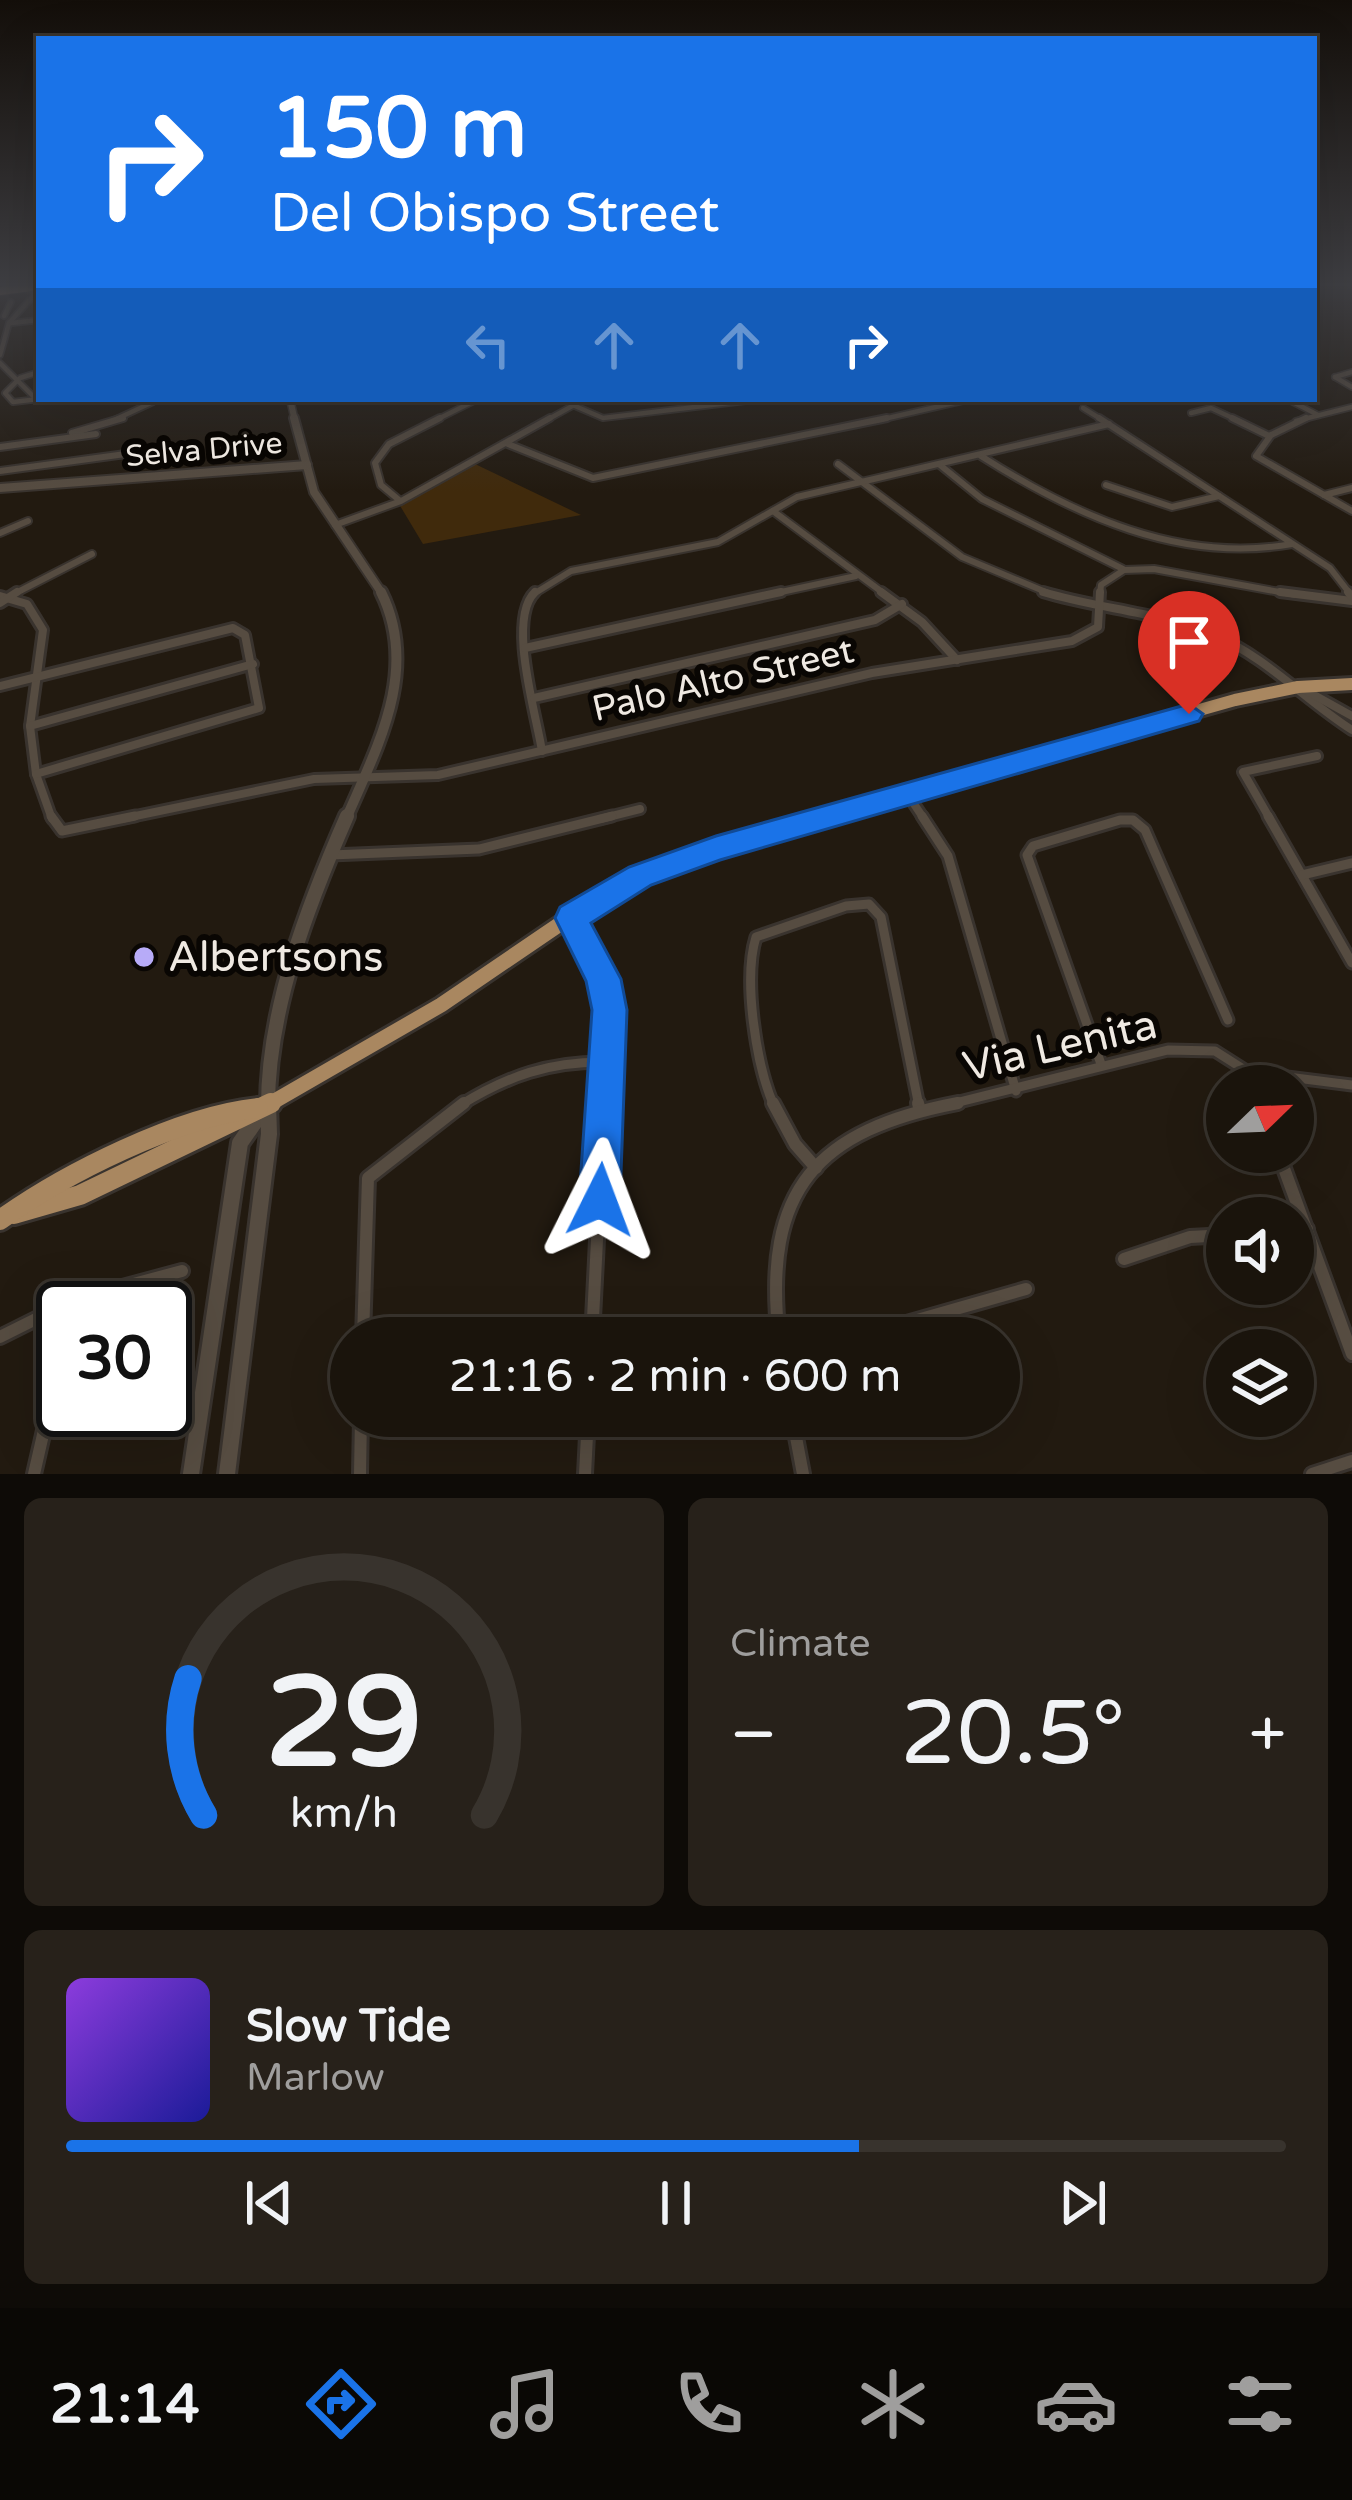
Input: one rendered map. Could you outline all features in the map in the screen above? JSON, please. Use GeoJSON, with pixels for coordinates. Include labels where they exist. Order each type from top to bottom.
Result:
{"type":"FeatureCollection","features":[{"type":"Feature","properties":{"kind":"main road"},"geometry":{"type":"LineString","coordinates":[[227,1474],[269,1134],[265,1107],[305,919],[392,710],[398,647],[380,585],[319,502],[291,402]]}},
{"type":"Feature","properties":{"kind":"main road","name":"Selva Drive"},"geometry":{"type":"LineString","coordinates":[[0,488],[307,465]]}},
{"type":"Feature","properties":{"kind":"main road"},"geometry":{"type":"LineString","coordinates":[[7,1217],[46,1186],[219,1112],[265,1107],[404,1028],[610,890],[676,862],[1235,700],[1298,687],[1352,684]]}},
{"type":"Feature","properties":{"kind":"main road"},"geometry":{"type":"LineString","coordinates":[[191,1474],[240,1143],[265,1107]]}},
{"type":"Feature","properties":{"kind":"street"},"geometry":{"type":"LineString","coordinates":[[0,359],[36,397]]}},
{"type":"Feature","properties":{"kind":"street"},"geometry":{"type":"LineString","coordinates":[[1352,372],[1335,377],[1352,387]]}},
{"type":"Feature","properties":{"kind":"street"},"geometry":{"type":"LineString","coordinates":[[36,373],[20,378],[4,392],[13,402],[36,399]]}},
{"type":"Feature","properties":{"kind":"street"},"geometry":{"type":"LineString","coordinates":[[68,436],[131,416],[153,402]]}},
{"type":"Feature","properties":{"kind":"street"},"geometry":{"type":"LineString","coordinates":[[400,501],[375,473],[382,453],[389,444],[472,402]]}},
{"type":"Feature","properties":{"kind":"street"},"geometry":{"type":"LineString","coordinates":[[334,525],[400,501],[580,402]]}},
{"type":"Feature","properties":{"kind":"street"},"geometry":{"type":"LineString","coordinates":[[573,406],[602,418],[737,402]]}},
{"type":"Feature","properties":{"kind":"street"},"geometry":{"type":"LineString","coordinates":[[508,443],[593,478],[782,443],[958,402]]}},
{"type":"Feature","properties":{"kind":"street"},"geometry":{"type":"LineString","coordinates":[[1293,402],[1319,416]]}},
{"type":"Feature","properties":{"kind":"street"},"geometry":{"type":"LineString","coordinates":[[1352,407],[1268,436],[1256,456],[1352,512]]}},
{"type":"Feature","properties":{"kind":"street"},"geometry":{"type":"LineString","coordinates":[[1082,408],[1330,568],[1352,599]]}},
{"type":"Feature","properties":{"kind":"street"},"geometry":{"type":"LineString","coordinates":[[1191,413],[1211,408],[1268,436]]}},
{"type":"Feature","properties":{"kind":"street"},"geometry":{"type":"LineString","coordinates":[[542,751],[521,607],[529,595],[572,569],[721,541],[790,499],[1108,424]]}},
{"type":"Feature","properties":{"kind":"street"},"geometry":{"type":"LineString","coordinates":[[0,447],[96,434]]}},
{"type":"Feature","properties":{"kind":"street"},"geometry":{"type":"LineString","coordinates":[[0,471],[155,450]]}},
{"type":"Feature","properties":{"kind":"street"},"geometry":{"type":"LineString","coordinates":[[980,455],[1018,482],[1145,533],[1240,554],[1292,544]]}},
{"type":"Feature","properties":{"kind":"street"},"geometry":{"type":"LineString","coordinates":[[838,464],[916,528],[987,570],[1034,590],[1156,615],[1208,632],[1260,658],[1298,687],[1352,716]]}},
{"type":"Feature","properties":{"kind":"street"},"geometry":{"type":"LineString","coordinates":[[940,465],[982,499],[1124,570],[1154,569],[1352,599]]}},
{"type":"Feature","properties":{"kind":"street"},"geometry":{"type":"LineString","coordinates":[[1106,485],[1172,507],[1220,496]]}},
{"type":"Feature","properties":{"kind":"street"},"geometry":{"type":"LineString","coordinates":[[1324,495],[1352,488]]}},
{"type":"Feature","properties":{"kind":"street"},"geometry":{"type":"LineString","coordinates":[[773,512],[936,631],[957,660]]}},
{"type":"Feature","properties":{"kind":"street"},"geometry":{"type":"LineString","coordinates":[[0,533],[28,521]]}},
{"type":"Feature","properties":{"kind":"street"},"geometry":{"type":"LineString","coordinates":[[3,599],[92,554]]}},
{"type":"Feature","properties":{"kind":"street","name":"Palo Alto Street"},"geometry":{"type":"LineString","coordinates":[[36,775],[53,822],[62,831],[314,779],[438,775],[872,673],[1072,641],[1098,628],[1103,580],[1124,570]]}},
{"type":"Feature","properties":{"kind":"street"},"geometry":{"type":"LineString","coordinates":[[525,648],[856,576]]}},
{"type":"Feature","properties":{"kind":"street"},"geometry":{"type":"LineString","coordinates":[[0,686],[34,678],[241,629],[261,701],[253,711],[36,775],[30,726],[34,678],[43,630],[27,604],[3,599]]}},
{"type":"Feature","properties":{"kind":"street"},"geometry":{"type":"LineString","coordinates":[[534,698],[875,620],[902,604]]}},
{"type":"Feature","properties":{"kind":"street"},"geometry":{"type":"LineString","coordinates":[[30,726],[253,664]]}},
{"type":"Feature","properties":{"kind":"street"},"geometry":{"type":"LineString","coordinates":[[1298,687],[1313,705],[1352,730]]}},
{"type":"Feature","properties":{"kind":"street"},"geometry":{"type":"LineString","coordinates":[[1317,756],[1244,772],[1352,963]]}},
{"type":"Feature","properties":{"kind":"street"},"geometry":{"type":"LineString","coordinates":[[908,795],[949,856],[1016,1091]]}},
{"type":"Feature","properties":{"kind":"street"},"geometry":{"type":"LineString","coordinates":[[331,855],[350,858],[479,849],[640,809]]}},
{"type":"Feature","properties":{"kind":"street"},"geometry":{"type":"LineString","coordinates":[[1101,1064],[1027,855],[1033,846],[1120,820],[1133,820],[1145,830],[1228,1020]]}},
{"type":"Feature","properties":{"kind":"street"},"geometry":{"type":"LineString","coordinates":[[1302,875],[1352,863]]}},
{"type":"Feature","properties":{"kind":"street"},"geometry":{"type":"LineString","coordinates":[[816,1168],[790,1143],[767,1102],[750,957],[756,937],[846,905],[869,904],[881,917],[920,1112]]}},
{"type":"Feature","properties":{"kind":"street"},"geometry":{"type":"LineString","coordinates":[[572,918],[603,979],[609,1010],[593,1317]]}},
{"type":"Feature","properties":{"kind":"street","name":"Via Lenita"},"geometry":{"type":"LineString","coordinates":[[778,1317],[774,1260],[801,1184],[875,1123],[1168,1050],[1215,1051],[1237,1065]]}},
{"type":"Feature","properties":{"kind":"street"},"geometry":{"type":"LineString","coordinates":[[365,1317],[368,1178],[414,1136],[515,1076],[555,1063],[607,1062]]}},
{"type":"Feature","properties":{"kind":"street","name":"Via Lenita"},"geometry":{"type":"LineString","coordinates":[[1314,1080],[1352,1085]]}},
{"type":"Feature","properties":{"kind":"street"},"geometry":{"type":"LineString","coordinates":[[1124,1259],[1206,1236]]}},
{"type":"Feature","properties":{"kind":"street"},"geometry":{"type":"LineString","coordinates":[[1314,1263],[1352,1354]]}},
{"type":"Feature","properties":{"kind":"street"},"geometry":{"type":"LineString","coordinates":[[147,1281],[182,1270]]}},
{"type":"Feature","properties":{"kind":"street"},"geometry":{"type":"LineString","coordinates":[[928,1317],[1026,1289]]}},
{"type":"Feature","properties":{"kind":"street"},"geometry":{"type":"LineString","coordinates":[[0,1337],[36,1321]]}},
{"type":"Feature","properties":{"kind":"street"},"geometry":{"type":"LineString","coordinates":[[34,1474],[42,1437]]}},
{"type":"Feature","properties":{"kind":"street"},"geometry":{"type":"LineString","coordinates":[[360,1474],[361,1437]]}},
{"type":"Feature","properties":{"kind":"street"},"geometry":{"type":"LineString","coordinates":[[585,1474],[587,1437]]}},
{"type":"Feature","properties":{"kind":"street"},"geometry":{"type":"LineString","coordinates":[[796,1437],[802,1474]]}},
{"type":"Feature","properties":{"kind":"street"},"geometry":{"type":"LineString","coordinates":[[1312,1474],[1352,1461]]}},
{"type":"Feature","properties":{"kind":"shaded area"},"geometry":{"type":"Polygon","coordinates":[[[475,464],[581,515],[423,544],[399,504],[475,464]]]}},
{"type":"Feature","properties":{"kind":"place","name":"Albertsons"},"geometry":{"type":"Point","coordinates":[144,957]}},
{"type":"Feature","properties":{"kind":"route"},"geometry":{"type":"LineString","coordinates":[[600,1200],[609,1010],[603,979],[572,918],[610,890],[716,848],[1189,714]]}}]}
